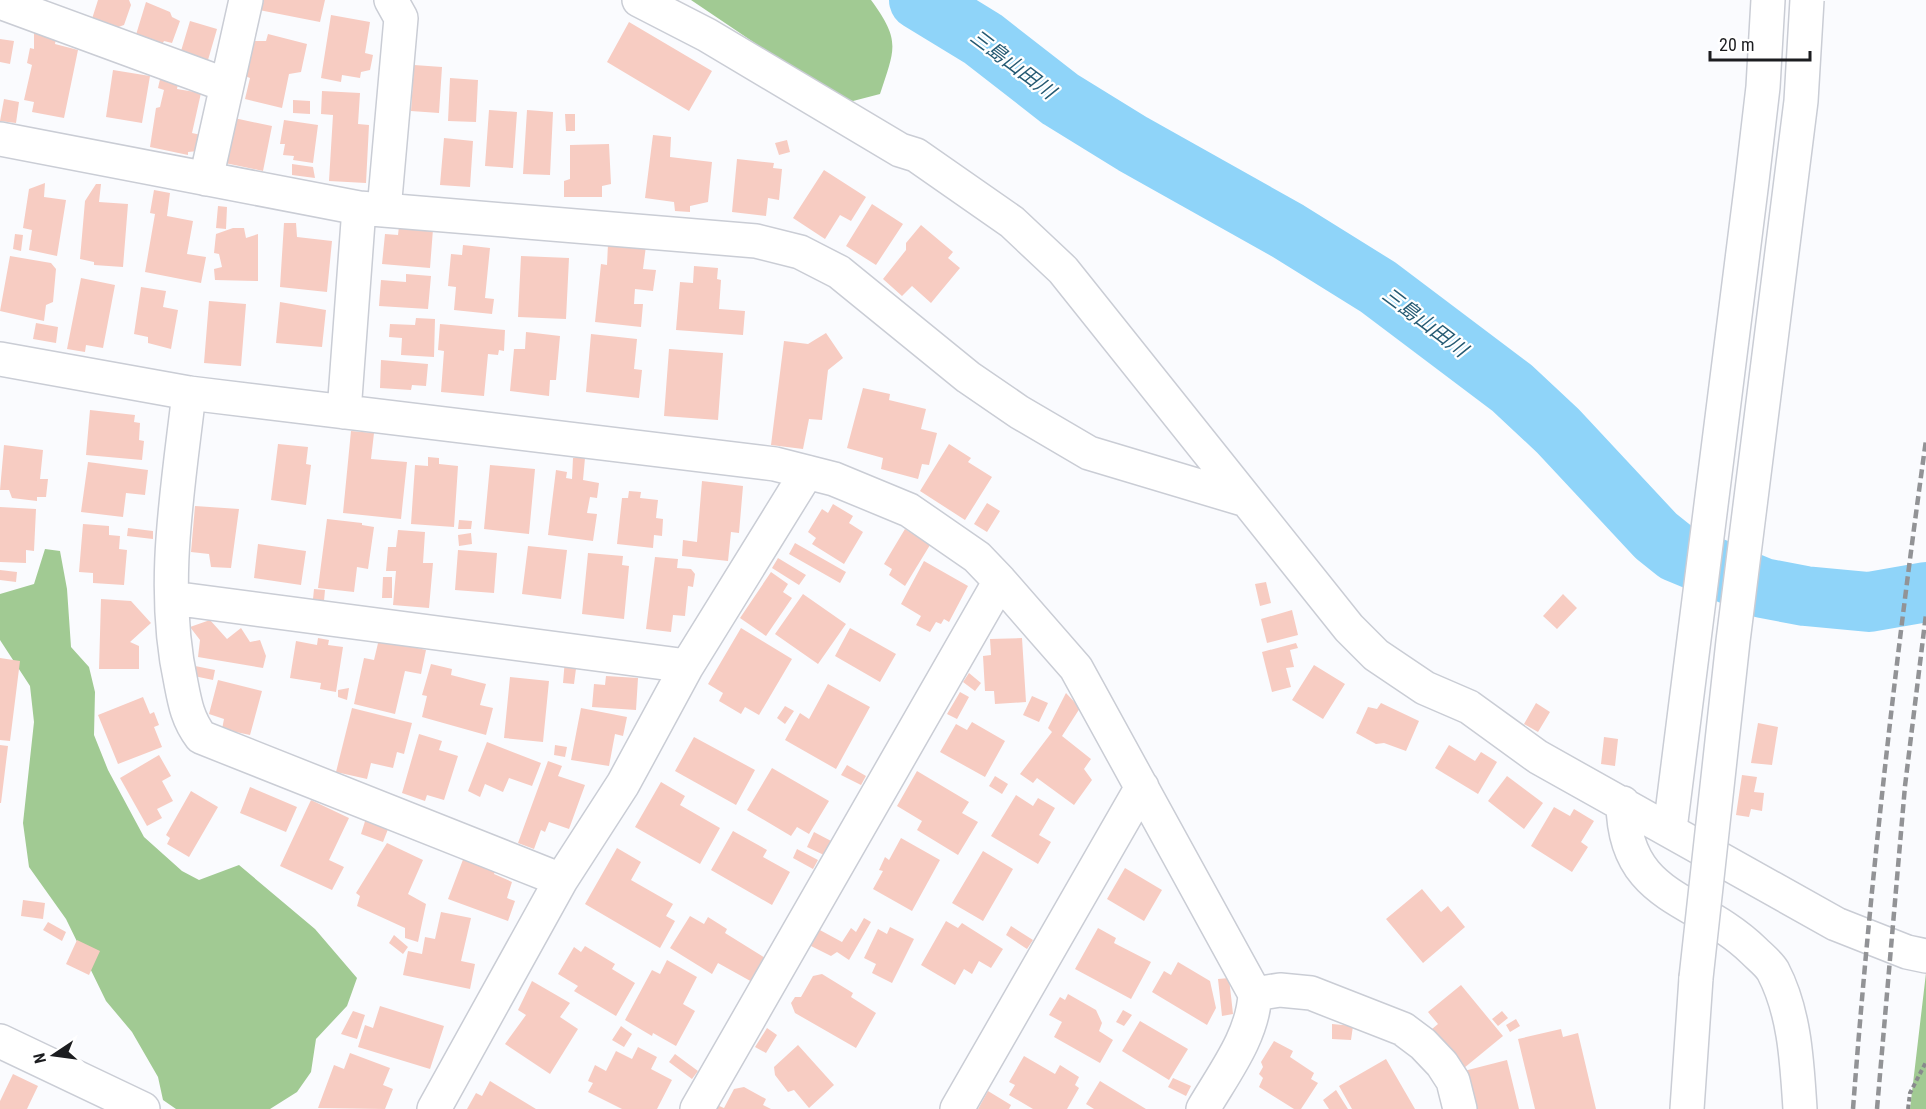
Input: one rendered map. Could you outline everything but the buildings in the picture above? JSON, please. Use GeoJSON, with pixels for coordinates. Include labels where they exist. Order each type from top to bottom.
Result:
{"type":"FeatureCollection","features":[{"type":"Feature","properties":{"kind":"street"},"geometry":{"type":"LineString","coordinates":[[206,178],[246,0]]}},
{"type":"Feature","properties":{"kind":"street"},"geometry":{"type":"LineString","coordinates":[[344,412],[401,18],[391,0]]}},
{"type":"Feature","properties":{"kind":"street"},"geometry":{"type":"LineString","coordinates":[[639,0],[707,35],[900,150],[916,155],[1012,222],[1063,270],[1349,628],[1376,655],[1425,688],[1468,707],[1538,757],[1836,924],[1907,952],[1926,956]]}},
{"type":"Feature","properties":{"kind":"street"},"geometry":{"type":"LineString","coordinates":[[1670,829],[1752,181],[1763,87],[1768,0]]}},
{"type":"Feature","properties":{"kind":"street"},"geometry":{"type":"LineString","coordinates":[[1687,1109],[1696,978],[1733,641],[1801,101],[1807,0]]}},
{"type":"Feature","properties":{"kind":"street"},"geometry":{"type":"LineString","coordinates":[[0,2],[226,86]]}},
{"type":"Feature","properties":{"kind":"street"},"geometry":{"type":"LineString","coordinates":[[0,139],[372,209],[756,241],[800,252],[839,272],[968,377],[1019,412],[1089,453],[1246,500]]}},
{"type":"Feature","properties":{"kind":"street"},"geometry":{"type":"LineString","coordinates":[[0,359],[189,393],[775,464],[834,479],[909,510],[977,557],[1000,580],[1076,668],[1255,994],[1254,1012],[1242,1042],[1203,1109]]}},
{"type":"Feature","properties":{"kind":"street"},"geometry":{"type":"LineString","coordinates":[[189,393],[171,552],[172,598],[179,675],[189,722],[201,737],[561,880]]}},
{"type":"Feature","properties":{"kind":"street"},"geometry":{"type":"LineString","coordinates":[[434,1109],[561,880],[623,784],[687,666],[807,472]]}},
{"type":"Feature","properties":{"kind":"street"},"geometry":{"type":"LineString","coordinates":[[697,1109],[1000,580]]}},
{"type":"Feature","properties":{"kind":"street"},"geometry":{"type":"LineString","coordinates":[[172,598],[687,666]]}},
{"type":"Feature","properties":{"kind":"street"},"geometry":{"type":"LineString","coordinates":[[957,1109],[1143,787]]}},
{"type":"Feature","properties":{"kind":"street"},"geometry":{"type":"LineString","coordinates":[[1623,804],[1623,829],[1631,854],[1648,878],[1743,941],[1772,969],[1787,1010],[1797,1055],[1800,1109]]}},
{"type":"Feature","properties":{"kind":"street"},"geometry":{"type":"LineString","coordinates":[[1255,994],[1280,990],[1311,993],[1403,1029],[1423,1044],[1442,1064],[1454,1081],[1460,1109]]}},
{"type":"Feature","properties":{"kind":"street"},"geometry":{"type":"LineString","coordinates":[[0,1041],[143,1109]]}},
{"type":"Feature","properties":{"kind":"path"},"geometry":{"type":"LineString","coordinates":[[1908,1109],[1910,1093],[1926,1062]]}},
{"type":"Feature","properties":{"kind":"green space"},"geometry":{"type":"Polygon","coordinates":[[[691,0],[871,0],[887,26],[892,45],[892,55],[880,94],[853,101],[824,93],[792,68],[691,0]]]}},
{"type":"Feature","properties":{"kind":"green space"},"geometry":{"type":"Polygon","coordinates":[[[45,549],[60,551],[67,589],[71,647],[89,667],[95,692],[94,735],[108,770],[144,837],[182,871],[199,880],[239,865],[315,929],[357,978],[347,1006],[316,1039],[311,1072],[297,1092],[270,1109],[176,1109],[163,1100],[158,1077],[132,1032],[106,1001],[66,919],[29,867],[23,823],[34,722],[30,686],[0,640],[0,594],[34,584],[45,549]]]}},
{"type":"Feature","properties":{"kind":"green space"},"geometry":{"type":"Polygon","coordinates":[[[1926,973],[1926,1109],[1910,1109],[1926,973]]]}},
{"type":"Feature","properties":{"kind":"waterway","name":"三島山田川"},"geometry":{"type":"LineString","coordinates":[[919,0],[983,39],[1060,99],[1133,144],[1288,231],[1378,287],[1512,388],[1558,431],[1656,536],[1676,552],[1763,588],[1805,596],[1869,602],[1926,592]]}},
{"type":"Feature","properties":{"kind":"railway"},"geometry":{"type":"LineString","coordinates":[[1853,1109],[1884,774],[1926,440]]}},
{"type":"Feature","properties":{"kind":"railway"},"geometry":{"type":"LineString","coordinates":[[1877,1109],[1905,786],[1926,614]]}}]}
